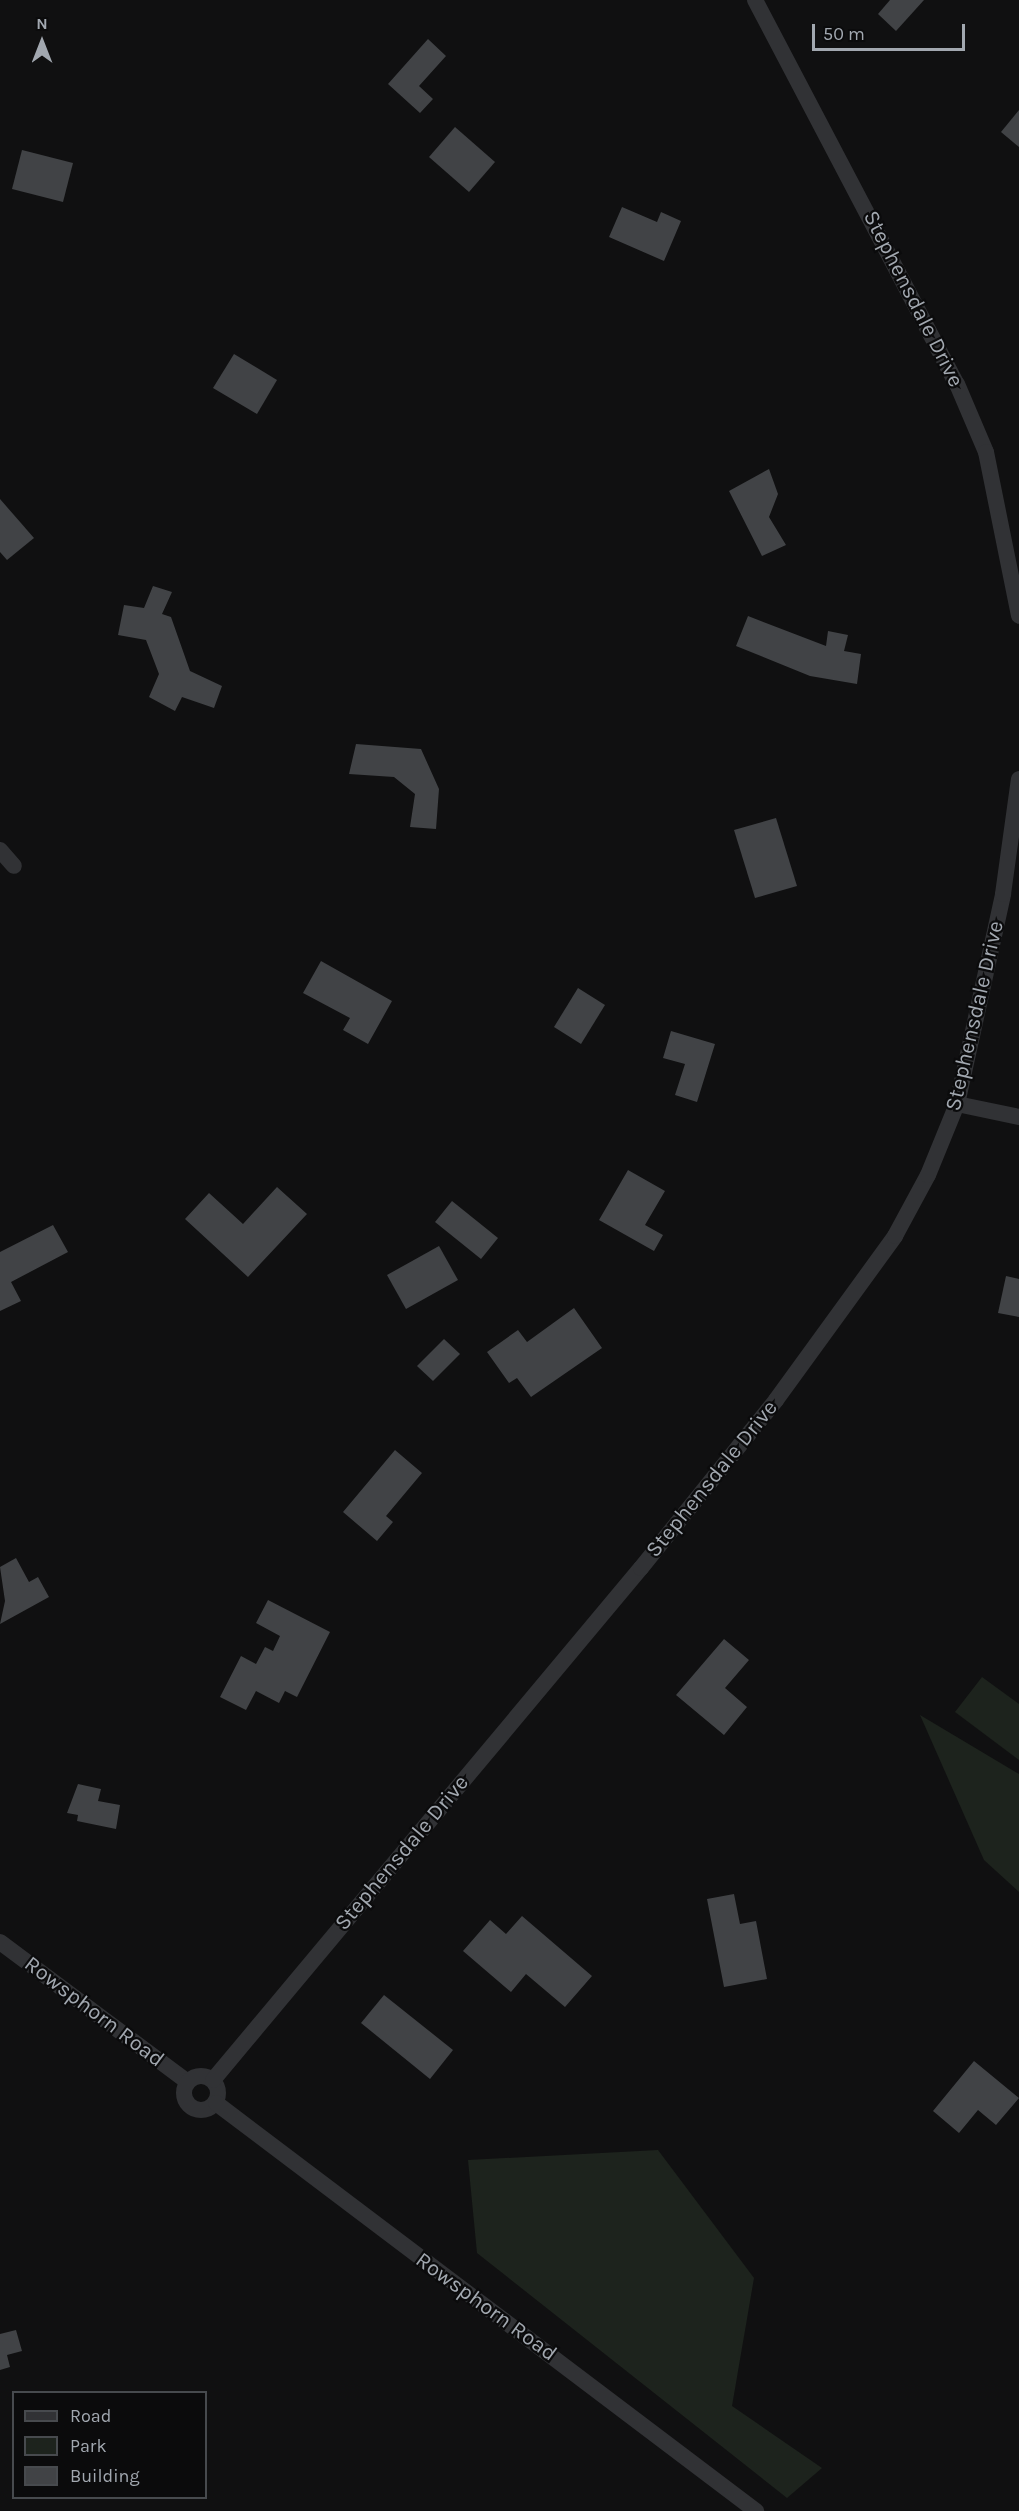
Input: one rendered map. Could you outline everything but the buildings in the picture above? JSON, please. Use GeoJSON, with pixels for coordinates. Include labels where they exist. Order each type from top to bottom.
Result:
{"type":"FeatureCollection","features":[{"type":"Feature","properties":{"kind":"street","name":"Stephensdale Drive"},"geometry":{"type":"LineString","coordinates":[[755,0],[957,384],[990,459],[1019,616]]}},
{"type":"Feature","properties":{"kind":"street","name":"Stephensdale Drive"},"geometry":{"type":"LineString","coordinates":[[213,2080],[776,1400],[895,1236],[928,1175],[957,1104],[1003,894],[1019,779]]}},
{"type":"Feature","properties":{"kind":"street"},"geometry":{"type":"LineString","coordinates":[[0,850],[14,866]]}},
{"type":"Feature","properties":{"kind":"street"},"geometry":{"type":"LineString","coordinates":[[957,1104],[1019,1117]]}},
{"type":"Feature","properties":{"kind":"street","name":"Rowsphorn Road"},"geometry":{"type":"LineString","coordinates":[[0,1942],[188,2082]]}},
{"type":"Feature","properties":{"kind":"street"},"geometry":{"type":"LineString","coordinates":[[202,2076],[213,2080],[219,2093],[216,2103],[207,2110],[191,2107],[184,2093],[188,2082],[202,2076]]}},
{"type":"Feature","properties":{"kind":"street","name":"Rowsphorn Road"},"geometry":{"type":"LineString","coordinates":[[216,2103],[756,2511]]}},
{"type":"Feature","properties":{"kind":"green space"},"geometry":{"type":"Polygon","coordinates":[[[982,1677],[1019,1704],[1019,1760],[955,1712],[982,1677]]]}},
{"type":"Feature","properties":{"kind":"green space"},"geometry":{"type":"Polygon","coordinates":[[[920,1715],[1019,1774],[1019,1892],[984,1860],[920,1715]]]}},
{"type":"Feature","properties":{"kind":"green space"},"geometry":{"type":"Polygon","coordinates":[[[658,2150],[754,2278],[732,2406],[822,2468],[787,2498],[477,2253],[468,2160],[658,2150]]]}}]}
